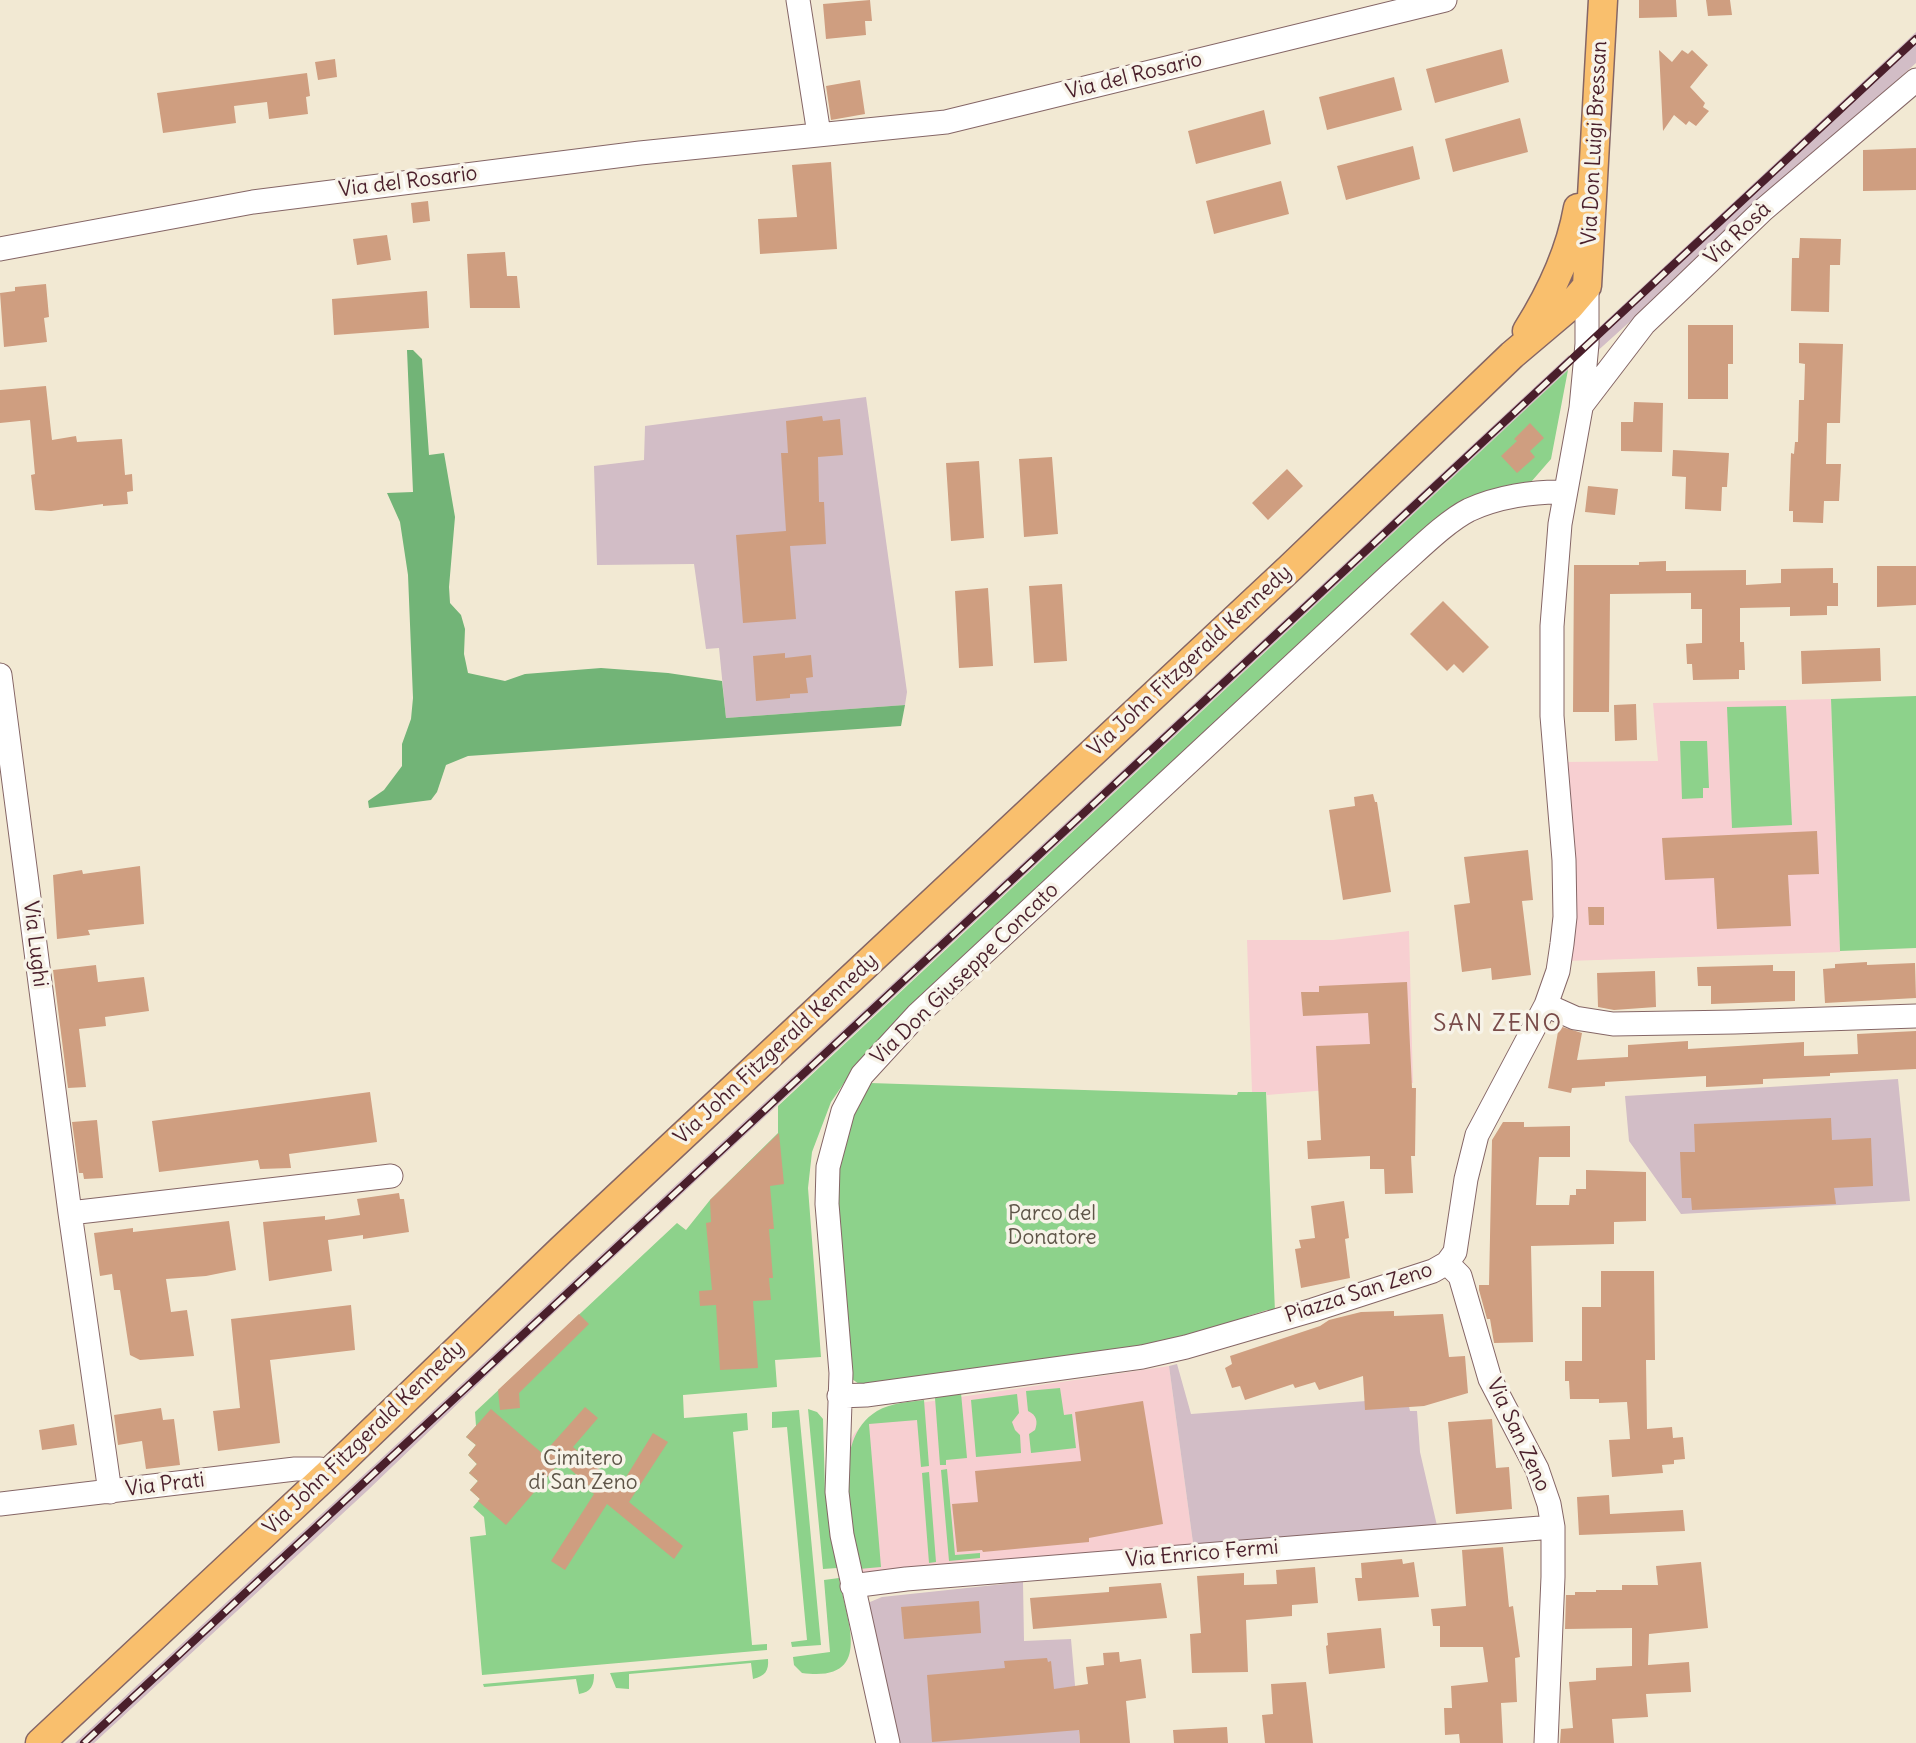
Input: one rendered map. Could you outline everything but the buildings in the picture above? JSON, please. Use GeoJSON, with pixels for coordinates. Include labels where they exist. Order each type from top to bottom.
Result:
{"type":"FeatureCollection","features":[{"type":"Feature","properties":{"kind":"main road","name":"Via Don Luigi Bressan"},"geometry":{"type":"LineString","coordinates":[[1587,283],[1603,0]]}},
{"type":"Feature","properties":{"kind":"main road","name":"Via John Fitzgerald Kennedy"},"geometry":{"type":"LineString","coordinates":[[1512,355],[1544,306],[1559,275],[1577,217],[1594,127]]}},
{"type":"Feature","properties":{"kind":"main road"},"geometry":{"type":"LineString","coordinates":[[1559,275],[1571,272],[1581,274],[1587,283]]}},
{"type":"Feature","properties":{"kind":"main road","name":"Via John Fitzgerald Kennedy"},"geometry":{"type":"LineString","coordinates":[[40,1743],[1284,574],[1512,355],[1570,306],[1587,283]]}},
{"type":"Feature","properties":{"kind":"street"},"geometry":{"type":"LineString","coordinates":[[797,0],[819,134]]}},
{"type":"Feature","properties":{"kind":"street","name":"Via del Rosario"},"geometry":{"type":"LineString","coordinates":[[0,249],[253,202],[640,153],[946,122],[1445,0]]}},
{"type":"Feature","properties":{"kind":"street","name":"Via Rosà"},"geometry":{"type":"LineString","coordinates":[[1581,408],[1644,324],[1763,210],[1916,80]]}},
{"type":"Feature","properties":{"kind":"street"},"geometry":{"type":"LineString","coordinates":[[1564,492],[1581,408],[1587,344],[1587,283]]}},
{"type":"Feature","properties":{"kind":"street","name":"Piazza San Zeno"},"geometry":{"type":"LineString","coordinates":[[839,1396],[866,1395],[1142,1357],[1313,1310],[1433,1271],[1447,1263],[1457,1245],[1466,1179],[1477,1135],[1546,1005],[1558,971],[1565,917],[1564,860],[1552,705],[1552,626],[1564,492]]}},
{"type":"Feature","properties":{"kind":"street","name":"Via Don Giuseppe Concato"},"geometry":{"type":"LineString","coordinates":[[888,1743],[852,1586],[837,1492],[841,1373],[827,1204],[828,1167],[843,1111],[869,1067],[933,1000],[1393,572],[1459,516],[1490,502],[1526,495],[1564,492]]}},
{"type":"Feature","properties":{"kind":"street","name":"Via Lughi"},"geometry":{"type":"LineString","coordinates":[[0,675],[70,1213],[110,1492]]}},
{"type":"Feature","properties":{"kind":"street"},"geometry":{"type":"LineString","coordinates":[[1546,1005],[1575,1018],[1613,1024],[1916,1016]]}},
{"type":"Feature","properties":{"kind":"street"},"geometry":{"type":"LineString","coordinates":[[70,1213],[391,1176]]}},
{"type":"Feature","properties":{"kind":"street","name":"Via San Zeno"},"geometry":{"type":"LineString","coordinates":[[1447,1263],[1460,1276],[1490,1379],[1545,1489],[1553,1527],[1546,1743]]}},
{"type":"Feature","properties":{"kind":"street","name":"Via Prati"},"geometry":{"type":"LineString","coordinates":[[0,1504],[295,1469],[320,1469],[329,1473]]}},
{"type":"Feature","properties":{"kind":"street","name":"Via Enrico Fermi"},"geometry":{"type":"LineString","coordinates":[[852,1586],[906,1579],[1553,1527]]}},
{"type":"Feature","properties":{"kind":"shaded area"},"geometry":{"type":"Polygon","coordinates":[[[1916,32],[1916,63],[1593,355],[1594,332],[1916,32]]]}},
{"type":"Feature","properties":{"kind":"shaded area"},"geometry":{"type":"Polygon","coordinates":[[[1569,355],[1568,370],[498,1365],[367,1491],[94,1743],[75,1743],[1569,355]]]}},
{"type":"Feature","properties":{"kind":"shaded area"},"geometry":{"type":"Polygon","coordinates":[[[866,397],[907,692],[905,705],[726,718],[719,648],[706,649],[694,564],[597,565],[594,466],[644,460],[645,426],[866,397]]]}},
{"type":"Feature","properties":{"kind":"shaded area"},"geometry":{"type":"Polygon","coordinates":[[[1831,699],[1840,952],[1567,961],[1563,762],[1658,761],[1653,703],[1831,699]]]}},
{"type":"Feature","properties":{"kind":"shaded area"},"geometry":{"type":"Polygon","coordinates":[[[1409,931],[1413,1083],[1267,1095],[1266,1092],[1252,1092],[1247,940],[1333,940],[1409,931]]]}},
{"type":"Feature","properties":{"kind":"shaded area"},"geometry":{"type":"Polygon","coordinates":[[[1898,1079],[1910,1201],[1681,1214],[1629,1141],[1625,1096],[1898,1079]]]}},
{"type":"Feature","properties":{"kind":"shaded area"},"geometry":{"type":"Polygon","coordinates":[[[1177,1364],[1191,1414],[1407,1398],[1410,1411],[1417,1411],[1420,1452],[1438,1530],[1194,1550],[1169,1366],[1177,1364]]]}},
{"type":"Feature","properties":{"kind":"shaded area"},"geometry":{"type":"Polygon","coordinates":[[[1169,1366],[1194,1550],[860,1580],[845,1512],[846,1448],[854,1434],[871,1416],[882,1409],[1169,1366]]]}},
{"type":"Feature","properties":{"kind":"shaded area"},"geometry":{"type":"Polygon","coordinates":[[[1023,1582],[1024,1641],[1071,1639],[1080,1743],[893,1743],[866,1607],[870,1602],[882,1597],[1023,1582]]]}},
{"type":"Feature","properties":{"kind":"green space"},"geometry":{"type":"Polygon","coordinates":[[[407,350],[413,350],[422,359],[429,455],[444,453],[455,517],[450,603],[461,615],[465,629],[464,654],[468,673],[505,681],[525,674],[601,668],[668,673],[722,681],[726,718],[905,705],[901,726],[468,756],[446,765],[437,792],[431,800],[369,808],[368,801],[384,790],[402,766],[402,744],[411,719],[413,698],[408,575],[400,522],[387,493],[413,492],[407,350]]]}},
{"type":"Feature","properties":{"kind":"green space","name":"Cimitero di San Zeno"},"geometry":{"type":"Polygon","coordinates":[[[1568,370],[1551,459],[1531,482],[1464,504],[962,960],[859,1061],[831,1102],[812,1152],[808,1188],[821,1357],[775,1360],[777,1387],[683,1395],[684,1418],[747,1413],[748,1430],[733,1432],[752,1645],[767,1644],[767,1650],[482,1675],[470,1537],[486,1535],[484,1517],[473,1507],[480,1499],[470,1490],[478,1481],[469,1473],[477,1464],[468,1455],[476,1445],[466,1437],[476,1426],[475,1412],[677,1223],[686,1230],[710,1200],[778,1133],[778,1106],[1568,370]]]}},
{"type":"Feature","properties":{"kind":"green space"},"geometry":{"type":"Polygon","coordinates":[[[1916,696],[1916,948],[1840,951],[1831,699],[1916,696]]]}},
{"type":"Feature","properties":{"kind":"green space"},"geometry":{"type":"Polygon","coordinates":[[[1786,706],[1792,825],[1732,828],[1727,707],[1786,706]]]}},
{"type":"Feature","properties":{"kind":"green space"},"geometry":{"type":"Polygon","coordinates":[[[1680,741],[1707,741],[1709,788],[1703,788],[1703,798],[1682,799],[1680,741]]]}},
{"type":"Feature","properties":{"kind":"green space","name":"Parco del Donatore"},"geometry":{"type":"Polygon","coordinates":[[[870,1083],[1237,1095],[1238,1092],[1266,1092],[1275,1312],[1267,1310],[1248,1316],[1248,1321],[1196,1337],[908,1385],[859,1384],[852,1379],[836,1198],[839,1152],[858,1100],[870,1083]]]}},
{"type":"Feature","properties":{"kind":"green space"},"geometry":{"type":"Polygon","coordinates":[[[1060,1388],[1064,1415],[1072,1414],[1076,1448],[1031,1453],[1029,1434],[1035,1430],[1036,1422],[1035,1417],[1028,1411],[1026,1391],[1060,1388]]]}},
{"type":"Feature","properties":{"kind":"green space"},"geometry":{"type":"Polygon","coordinates":[[[961,1393],[967,1458],[946,1460],[946,1465],[940,1465],[935,1398],[961,1393]]]}},
{"type":"Feature","properties":{"kind":"green space"},"geometry":{"type":"Polygon","coordinates":[[[1017,1394],[1019,1413],[1012,1422],[1020,1435],[1021,1453],[976,1457],[971,1400],[1017,1394]]]}},
{"type":"Feature","properties":{"kind":"green space"},"geometry":{"type":"Polygon","coordinates":[[[924,1400],[929,1466],[921,1467],[917,1420],[869,1424],[881,1567],[859,1569],[847,1484],[848,1462],[853,1442],[862,1424],[882,1408],[924,1400]]]}},
{"type":"Feature","properties":{"kind":"green space"},"geometry":{"type":"Polygon","coordinates":[[[808,1409],[817,1412],[823,1419],[825,1491],[837,1568],[823,1569],[808,1409]]]}},
{"type":"Feature","properties":{"kind":"green space"},"geometry":{"type":"Polygon","coordinates":[[[799,1410],[821,1645],[792,1647],[791,1642],[807,1640],[787,1427],[772,1428],[772,1412],[799,1410]]]}},
{"type":"Feature","properties":{"kind":"green space"},"geometry":{"type":"Polygon","coordinates":[[[947,1469],[955,1555],[980,1553],[980,1558],[949,1561],[941,1470],[947,1469]]]}},
{"type":"Feature","properties":{"kind":"green space"},"geometry":{"type":"Polygon","coordinates":[[[929,1472],[936,1562],[929,1563],[922,1473],[929,1472]]]}},
{"type":"Feature","properties":{"kind":"green space"},"geometry":{"type":"Polygon","coordinates":[[[839,1578],[850,1629],[848,1658],[840,1668],[825,1673],[802,1673],[794,1665],[793,1657],[830,1652],[824,1580],[839,1578]]]}},
{"type":"Feature","properties":{"kind":"green space"},"geometry":{"type":"Polygon","coordinates":[[[768,1659],[765,1672],[753,1679],[751,1663],[629,1674],[629,1689],[616,1688],[610,1673],[768,1659]]]}},
{"type":"Feature","properties":{"kind":"green space"},"geometry":{"type":"Polygon","coordinates":[[[594,1674],[591,1688],[579,1694],[576,1679],[484,1687],[483,1684],[594,1674]]]}},
{"type":"Feature","properties":{"kind":"railway"},"geometry":{"type":"LineString","coordinates":[[84,1743],[1916,39]]}},
{"type":"Feature","properties":{"kind":"district","name":"SAN ZENO"},"geometry":{"type":"Point","coordinates":[1498,1024]}}]}
